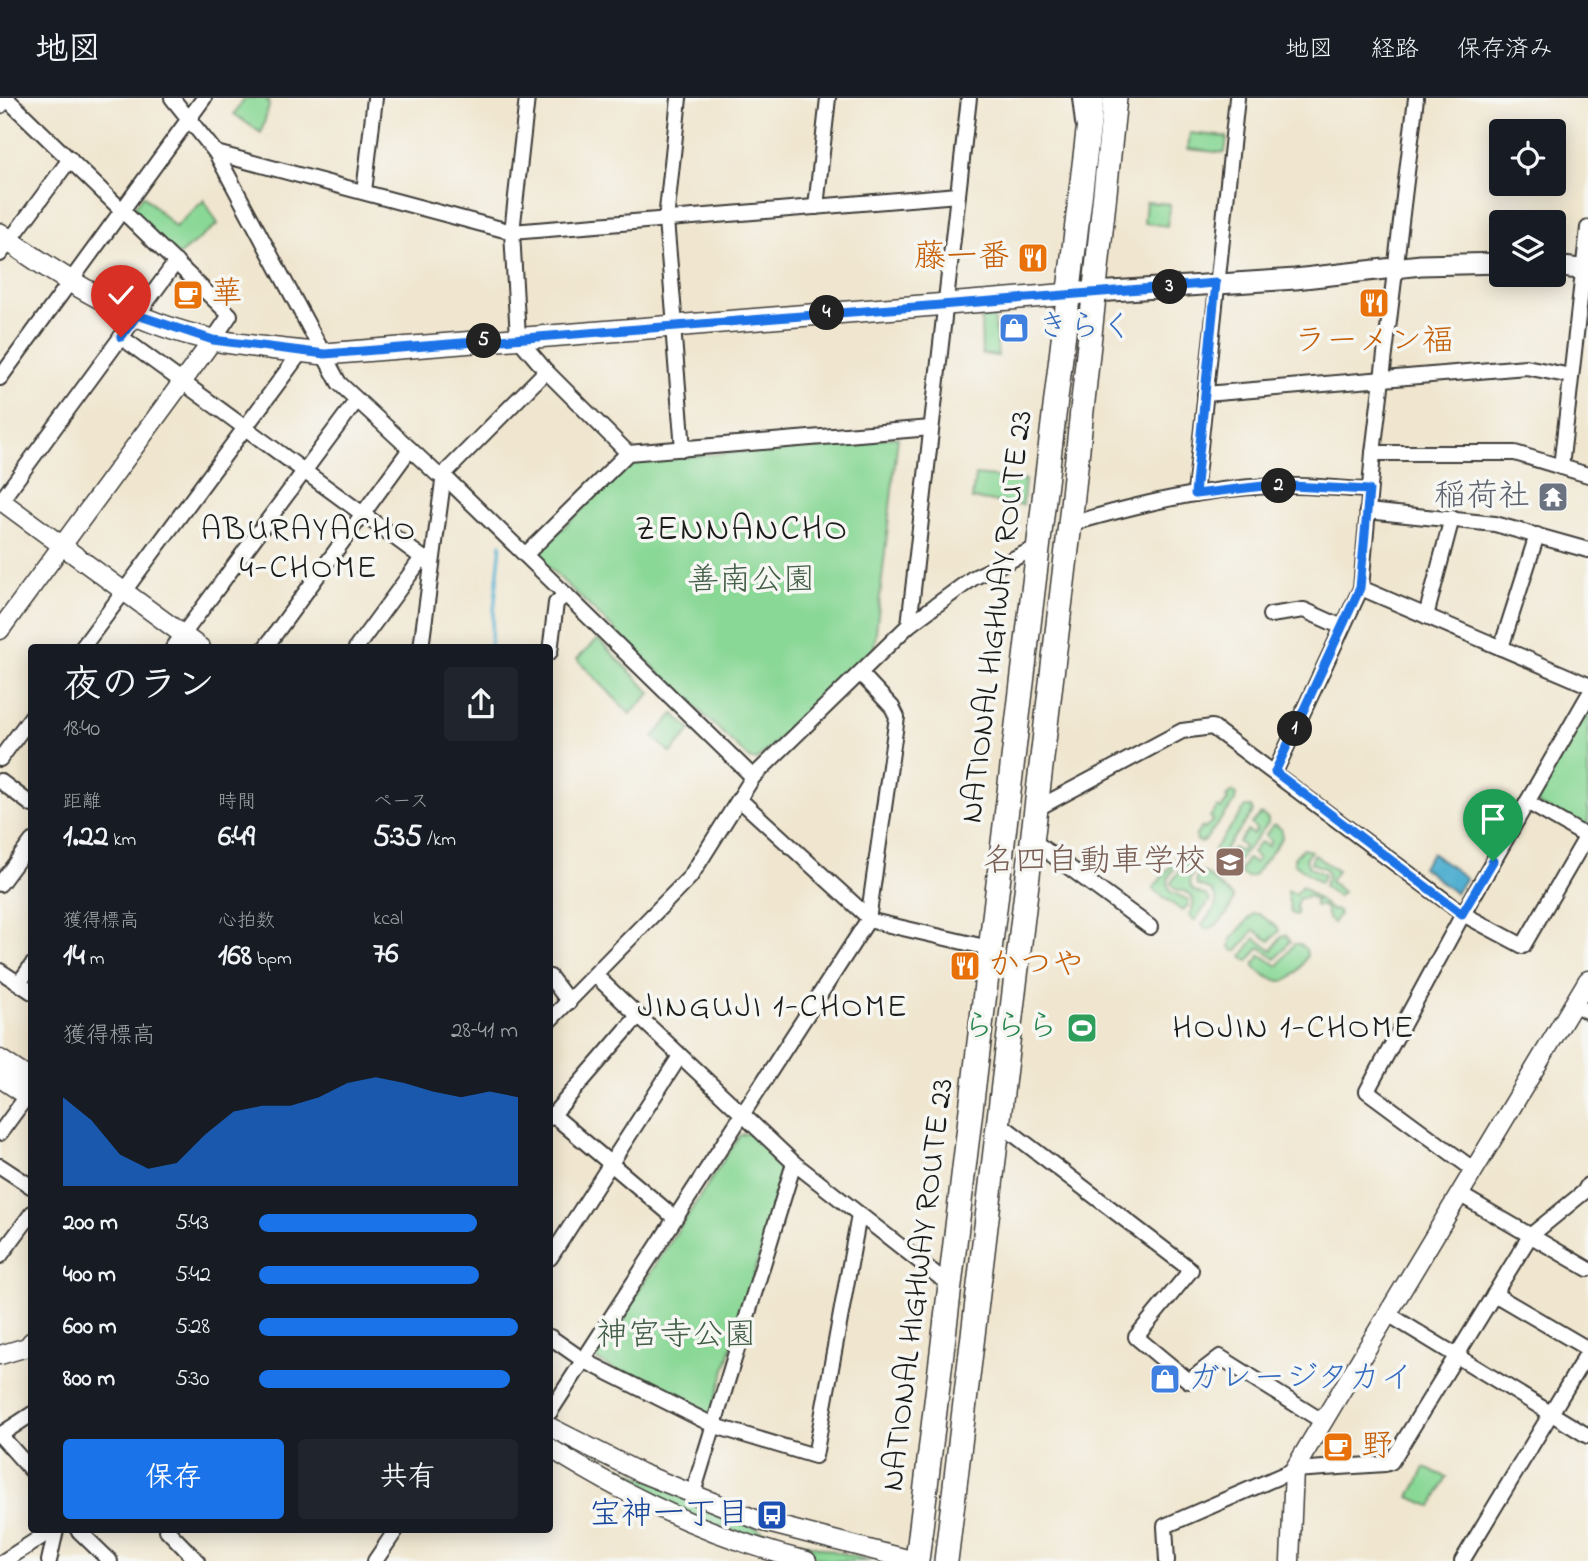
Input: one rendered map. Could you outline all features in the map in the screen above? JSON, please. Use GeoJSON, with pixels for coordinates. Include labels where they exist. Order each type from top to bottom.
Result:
{"type":"FeatureCollection","features":[{"type":"Feature","properties":{"kind":"highway","name":"NATIONAL HIGHWAY ROUTE 23"},"geometry":{"type":"LineString","coordinates":[[946,1561],[1096,292],[1097,150],[1093,98]]}},
{"type":"Feature","properties":{"kind":"highway","name":"NATIONAL HIGHWAY ROUTE 23"},"geometry":{"type":"LineString","coordinates":[[916,1561],[1040,546],[1068,294],[1097,150],[1115,98]]}},
{"type":"Feature","properties":{"kind":"main road"},"geometry":{"type":"LineString","coordinates":[[3,243],[103,301],[137,315],[213,340],[325,354],[1421,265],[1489,263]]}},
{"type":"Feature","properties":{"kind":"main road"},"geometry":{"type":"LineString","coordinates":[[1566,268],[1586,270]]}},
{"type":"Feature","properties":{"kind":"street"},"geometry":{"type":"LineString","coordinates":[[0,104],[5,98],[230,315],[0,630]]}},
{"type":"Feature","properties":{"kind":"street"},"geometry":{"type":"LineString","coordinates":[[172,98],[216,153],[339,383],[437,474],[444,476],[753,777]]}},
{"type":"Feature","properties":{"kind":"street"},"geometry":{"type":"LineString","coordinates":[[0,378],[204,98]]}},
{"type":"Feature","properties":{"kind":"street"},"geometry":{"type":"LineString","coordinates":[[364,192],[375,98]]}},
{"type":"Feature","properties":{"kind":"street"},"geometry":{"type":"LineString","coordinates":[[527,98],[512,232],[518,338],[546,371],[628,453]]}},
{"type":"Feature","properties":{"kind":"street"},"geometry":{"type":"LineString","coordinates":[[679,98],[666,220],[683,449]]}},
{"type":"Feature","properties":{"kind":"street"},"geometry":{"type":"LineString","coordinates":[[816,207],[828,98]]}},
{"type":"Feature","properties":{"kind":"street"},"geometry":{"type":"LineString","coordinates":[[909,625],[969,98]]}},
{"type":"Feature","properties":{"kind":"street"},"geometry":{"type":"LineString","coordinates":[[1080,98],[1097,150]]}},
{"type":"Feature","properties":{"kind":"street"},"geometry":{"type":"LineString","coordinates":[[1097,150],[1123,98]]}},
{"type":"Feature","properties":{"kind":"street"},"geometry":{"type":"LineString","coordinates":[[1195,494],[1237,98]]}},
{"type":"Feature","properties":{"kind":"street"},"geometry":{"type":"LineString","coordinates":[[1275,772],[1360,588],[1394,269],[1399,253],[1416,98]]}},
{"type":"Feature","properties":{"kind":"street"},"geometry":{"type":"LineString","coordinates":[[216,153],[512,232],[958,194]]}},
{"type":"Feature","properties":{"kind":"street"},"geometry":{"type":"LineString","coordinates":[[3,243],[70,159]]}},
{"type":"Feature","properties":{"kind":"street"},"geometry":{"type":"LineString","coordinates":[[1561,467],[1586,270],[1588,229]]}},
{"type":"Feature","properties":{"kind":"street"},"geometry":{"type":"LineString","coordinates":[[176,262],[0,501],[124,591],[178,641],[357,400]]}},
{"type":"Feature","properties":{"kind":"street"},"geometry":{"type":"LineString","coordinates":[[121,337],[427,561]]}},
{"type":"Feature","properties":{"kind":"street"},"geometry":{"type":"LineString","coordinates":[[85,644],[301,352]]}},
{"type":"Feature","properties":{"kind":"street"},"geometry":{"type":"LineString","coordinates":[[1205,394],[1526,367],[1571,376]]}},
{"type":"Feature","properties":{"kind":"street"},"geometry":{"type":"LineString","coordinates":[[421,644],[427,561],[444,476],[546,371]]}},
{"type":"Feature","properties":{"kind":"street"},"geometry":{"type":"LineString","coordinates":[[524,555],[628,453],[931,428]]}},
{"type":"Feature","properties":{"kind":"street"},"geometry":{"type":"LineString","coordinates":[[268,644],[410,449]]}},
{"type":"Feature","properties":{"kind":"street"},"geometry":{"type":"LineString","coordinates":[[1373,453],[1515,453],[1588,475]]}},
{"type":"Feature","properties":{"kind":"street"},"geometry":{"type":"LineString","coordinates":[[1070,524],[1147,502],[1272,485],[1369,490]]}},
{"type":"Feature","properties":{"kind":"street"},"geometry":{"type":"LineString","coordinates":[[1367,511],[1495,524],[1588,550]]}},
{"type":"Feature","properties":{"kind":"street"},"geometry":{"type":"LineString","coordinates":[[1426,616],[1452,518]]}},
{"type":"Feature","properties":{"kind":"street"},"geometry":{"type":"LineString","coordinates":[[1501,648],[1537,535]]}},
{"type":"Feature","properties":{"kind":"street"},"geometry":{"type":"LineString","coordinates":[[553,1017],[690,877],[753,777],[909,625],[973,578],[1040,546]]}},
{"type":"Feature","properties":{"kind":"street"},"geometry":{"type":"LineString","coordinates":[[359,644],[427,561]]}},
{"type":"Feature","properties":{"kind":"street"},"geometry":{"type":"LineString","coordinates":[[1360,588],[1588,685]]}},
{"type":"Feature","properties":{"kind":"street"},"geometry":{"type":"LineString","coordinates":[[551,644],[556,603],[565,595]]}},
{"type":"Feature","properties":{"kind":"street"},"geometry":{"type":"LineString","coordinates":[[1270,615],[1304,610],[1342,627]]}},
{"type":"Feature","properties":{"kind":"street"},"geometry":{"type":"LineString","coordinates":[[553,1407],[868,919],[897,717],[892,707],[860,673]]}},
{"type":"Feature","properties":{"kind":"street"},"geometry":{"type":"LineString","coordinates":[[1474,1170],[1367,1091],[1462,914],[1588,696]]}},
{"type":"Feature","properties":{"kind":"street"},"geometry":{"type":"LineString","coordinates":[[0,759],[28,721]]}},
{"type":"Feature","properties":{"kind":"street"},"geometry":{"type":"LineString","coordinates":[[1036,809],[1182,731],[1212,727],[1462,914],[1523,946],[1587,835],[1527,802]]}},
{"type":"Feature","properties":{"kind":"street"},"geometry":{"type":"LineString","coordinates":[[0,781],[28,802]]}},
{"type":"Feature","properties":{"kind":"street"},"geometry":{"type":"LineString","coordinates":[[739,799],[868,919],[989,948]]}},
{"type":"Feature","properties":{"kind":"street"},"geometry":{"type":"LineString","coordinates":[[1032,840],[1150,927]]}},
{"type":"Feature","properties":{"kind":"street"},"geometry":{"type":"LineString","coordinates":[[0,884],[28,846]]}},
{"type":"Feature","properties":{"kind":"street"},"geometry":{"type":"LineString","coordinates":[[0,971],[28,989]]}},
{"type":"Feature","properties":{"kind":"street"},"geometry":{"type":"LineString","coordinates":[[19,983],[28,971]]}},
{"type":"Feature","properties":{"kind":"street"},"geometry":{"type":"LineString","coordinates":[[595,975],[794,1163],[951,1286]]}},
{"type":"Feature","properties":{"kind":"street"},"geometry":{"type":"LineString","coordinates":[[1290,1561],[1294,1470],[1459,1194],[1581,1008],[1588,980]]}},
{"type":"Feature","properties":{"kind":"street"},"geometry":{"type":"LineString","coordinates":[[553,981],[569,1002]]}},
{"type":"Feature","properties":{"kind":"street"},"geometry":{"type":"LineString","coordinates":[[553,1115],[638,1016]]}},
{"type":"Feature","properties":{"kind":"street"},"geometry":{"type":"LineString","coordinates":[[553,1253],[681,1056]]}},
{"type":"Feature","properties":{"kind":"street"},"geometry":{"type":"LineString","coordinates":[[0,1059],[28,1090]]}},
{"type":"Feature","properties":{"kind":"street"},"geometry":{"type":"LineString","coordinates":[[0,1078],[28,1091]]}},
{"type":"Feature","properties":{"kind":"street"},"geometry":{"type":"LineString","coordinates":[[0,1133],[28,1095]]}},
{"type":"Feature","properties":{"kind":"street"},"geometry":{"type":"LineString","coordinates":[[553,1119],[675,1218]]}},
{"type":"Feature","properties":{"kind":"street"},"geometry":{"type":"LineString","coordinates":[[999,1123],[1191,1270],[1136,1337],[1189,1381],[1220,1357],[1322,1421]]}},
{"type":"Feature","properties":{"kind":"street"},"geometry":{"type":"LineString","coordinates":[[693,1493],[794,1163]]}},
{"type":"Feature","properties":{"kind":"street"},"geometry":{"type":"LineString","coordinates":[[0,1166],[28,1184]]}},
{"type":"Feature","properties":{"kind":"street"},"geometry":{"type":"LineString","coordinates":[[1167,1561],[1165,1526],[1294,1470],[1385,1465],[1391,1462],[1530,1236],[1584,1192],[1588,1185]]}},
{"type":"Feature","properties":{"kind":"street"},"geometry":{"type":"LineString","coordinates":[[1459,1194],[1588,1269]]}},
{"type":"Feature","properties":{"kind":"street"},"geometry":{"type":"LineString","coordinates":[[553,1340],[583,1360],[715,1426],[815,1456],[859,1214]]}},
{"type":"Feature","properties":{"kind":"street"},"geometry":{"type":"LineString","coordinates":[[0,1256],[28,1218]]}},
{"type":"Feature","properties":{"kind":"street"},"geometry":{"type":"LineString","coordinates":[[1462,1561],[1588,1351],[1494,1294]]}},
{"type":"Feature","properties":{"kind":"street"},"geometry":{"type":"LineString","coordinates":[[1388,1314],[1588,1436]]}},
{"type":"Feature","properties":{"kind":"street"},"geometry":{"type":"LineString","coordinates":[[0,1355],[28,1346]]}},
{"type":"Feature","properties":{"kind":"street"},"geometry":{"type":"LineString","coordinates":[[28,1417],[0,1435],[28,1466]]}},
{"type":"Feature","properties":{"kind":"street"},"geometry":{"type":"LineString","coordinates":[[553,1429],[641,1473],[760,1521],[916,1561]]}},
{"type":"Feature","properties":{"kind":"street"},"geometry":{"type":"LineString","coordinates":[[553,1450],[587,1471],[679,1518],[797,1560]]}},
{"type":"Feature","properties":{"kind":"street"},"geometry":{"type":"LineString","coordinates":[[4,1561],[49,1533]]}},
{"type":"Feature","properties":{"kind":"street"},"geometry":{"type":"LineString","coordinates":[[49,1561],[54,1533]]}},
{"type":"Feature","properties":{"kind":"street"},"geometry":{"type":"LineString","coordinates":[[81,1533],[110,1561]]}},
{"type":"Feature","properties":{"kind":"street"},"geometry":{"type":"LineString","coordinates":[[170,1533],[197,1561]]}},
{"type":"Feature","properties":{"kind":"street"},"geometry":{"type":"LineString","coordinates":[[375,1561],[394,1533]]}},
{"type":"Feature","properties":{"kind":"green space"},"geometry":{"type":"Polygon","coordinates":[[[245,98],[269,98],[261,133],[234,114],[245,98]]]}},
{"type":"Feature","properties":{"kind":"green space"},"geometry":{"type":"Polygon","coordinates":[[[1190,133],[1227,137],[1225,153],[1188,149],[1190,133]]]}},
{"type":"Feature","properties":{"kind":"green space"},"geometry":{"type":"Polygon","coordinates":[[[143,195],[175,227],[204,200],[218,224],[178,256],[133,214],[133,209],[143,195]]]}},
{"type":"Feature","properties":{"kind":"green space"},"geometry":{"type":"Polygon","coordinates":[[[1146,202],[1170,204],[1167,226],[1144,223],[1146,202]]]}},
{"type":"Feature","properties":{"kind":"green space"},"geometry":{"type":"Polygon","coordinates":[[[994,317],[998,356],[982,354],[981,318],[994,317]]]}},
{"type":"Feature","properties":{"kind":"green space","name":"善南公園"},"geometry":{"type":"Polygon","coordinates":[[[898,437],[874,650],[757,760],[751,760],[539,558],[538,552],[631,462],[898,437]]]}},
{"type":"Feature","properties":{"kind":"green space"},"geometry":{"type":"Polygon","coordinates":[[[975,475],[1025,480],[1023,505],[972,499],[975,475]]]}},
{"type":"Feature","properties":{"kind":"green space"},"geometry":{"type":"Polygon","coordinates":[[[598,639],[651,693],[630,714],[577,659],[598,639]]]}},
{"type":"Feature","properties":{"kind":"green space"},"geometry":{"type":"Polygon","coordinates":[[[1588,707],[1588,822],[1584,829],[1538,804],[1535,797],[1588,707]]]}},
{"type":"Feature","properties":{"kind":"green space"},"geometry":{"type":"Polygon","coordinates":[[[674,714],[691,730],[671,753],[653,737],[674,714]]]}},
{"type":"Feature","properties":{"kind":"green space"},"geometry":{"type":"Polygon","coordinates":[[[1232,792],[1236,794],[1235,801],[1205,840],[1197,841],[1196,835],[1213,820],[1210,817],[1218,807],[1221,809],[1228,800],[1226,797],[1232,792]]]}},
{"type":"Feature","properties":{"kind":"green space"},"geometry":{"type":"Polygon","coordinates":[[[1246,807],[1251,807],[1253,812],[1221,854],[1215,854],[1214,849],[1246,807]]]}},
{"type":"Feature","properties":{"kind":"green space"},"geometry":{"type":"Polygon","coordinates":[[[1261,814],[1268,819],[1268,823],[1231,867],[1224,859],[1233,848],[1241,852],[1244,847],[1238,842],[1247,831],[1253,834],[1257,830],[1251,824],[1261,814]]]}},
{"type":"Feature","properties":{"kind":"green space"},"geometry":{"type":"Polygon","coordinates":[[[1276,825],[1282,830],[1282,838],[1253,876],[1243,875],[1239,872],[1247,859],[1255,863],[1258,858],[1252,853],[1260,842],[1268,846],[1271,841],[1265,836],[1272,826],[1276,825]]]}},
{"type":"Feature","properties":{"kind":"green space"},"geometry":{"type":"Polygon","coordinates":[[[1302,849],[1311,851],[1306,858],[1308,866],[1324,875],[1320,883],[1294,863],[1294,858],[1302,849]]]}},
{"type":"Feature","properties":{"kind":"green space"},"geometry":{"type":"Polygon","coordinates":[[[1180,853],[1182,858],[1170,874],[1168,883],[1171,892],[1189,900],[1182,911],[1153,889],[1180,853]]]}},
{"type":"Feature","properties":{"kind":"green space"},"geometry":{"type":"Polygon","coordinates":[[[1314,854],[1337,871],[1330,881],[1343,892],[1338,897],[1324,886],[1328,876],[1326,869],[1311,863],[1314,854]]]}},
{"type":"Feature","properties":{"kind":"green space"},"geometry":{"type":"Polygon","coordinates":[[[1190,861],[1196,868],[1190,879],[1191,887],[1207,896],[1210,901],[1194,921],[1189,915],[1193,905],[1192,897],[1175,889],[1171,883],[1184,864],[1190,861]]]}},
{"type":"Feature","properties":{"kind":"green space"},"geometry":{"type":"Polygon","coordinates":[[[1201,872],[1233,897],[1223,918],[1209,928],[1202,925],[1217,900],[1212,891],[1197,885],[1196,878],[1201,872]]]}},
{"type":"Feature","properties":{"kind":"green space"},"geometry":{"type":"Polygon","coordinates":[[[1302,886],[1331,910],[1338,911],[1339,915],[1333,923],[1328,919],[1326,909],[1315,906],[1315,900],[1309,896],[1298,899],[1296,915],[1291,913],[1287,891],[1295,894],[1302,886]]]}},
{"type":"Feature","properties":{"kind":"green space"},"geometry":{"type":"Polygon","coordinates":[[[1253,914],[1259,914],[1279,931],[1270,941],[1254,930],[1238,950],[1234,951],[1230,947],[1231,939],[1253,914]]]}},
{"type":"Feature","properties":{"kind":"green space"},"geometry":{"type":"Polygon","coordinates":[[[1286,935],[1290,941],[1276,959],[1260,947],[1248,961],[1242,956],[1255,938],[1272,950],[1282,936],[1286,935]]]}},
{"type":"Feature","properties":{"kind":"green space"},"geometry":{"type":"Polygon","coordinates":[[[1294,944],[1306,949],[1307,955],[1291,978],[1278,981],[1255,968],[1254,964],[1261,955],[1278,966],[1294,944]]]}},
{"type":"Feature","properties":{"kind":"green space","name":"神宮寺公園"},"geometry":{"type":"Polygon","coordinates":[[[749,1133],[786,1169],[711,1415],[707,1417],[596,1360],[596,1356],[740,1135],[749,1133]]]}},
{"type":"Feature","properties":{"kind":"green space"},"geometry":{"type":"Polygon","coordinates":[[[553,1434],[767,1533],[871,1561],[829,1561],[775,1546],[693,1517],[621,1485],[553,1443],[553,1434]]]}},
{"type":"Feature","properties":{"kind":"green space"},"geometry":{"type":"Polygon","coordinates":[[[1425,1468],[1447,1477],[1432,1507],[1410,1497],[1425,1468]]]}},
{"type":"Feature","properties":{"kind":"water"},"geometry":{"type":"Polygon","coordinates":[[[1432,853],[1466,878],[1455,893],[1422,867],[1432,853]]]}},
{"type":"Feature","properties":{"kind":"waterway"},"geometry":{"type":"LineString","coordinates":[[490,644],[501,544]]}},
{"type":"Feature","properties":{"kind":"place","name":"藤一番"},"geometry":{"type":"Point","coordinates":[1033,258]}},
{"type":"Feature","properties":{"kind":"place","name":"華"},"geometry":{"type":"Point","coordinates":[188,295]}},
{"type":"Feature","properties":{"kind":"place","name":"ラーメン福"},"geometry":{"type":"Point","coordinates":[1374,303]}},
{"type":"Feature","properties":{"kind":"place","name":"きらく"},"geometry":{"type":"Point","coordinates":[1014,328]}},
{"type":"Feature","properties":{"kind":"place","name":"稲荷社"},"geometry":{"type":"Point","coordinates":[1553,497]}},
{"type":"Feature","properties":{"kind":"place","name":"名四自動車学校"},"geometry":{"type":"Point","coordinates":[1230,862]}},
{"type":"Feature","properties":{"kind":"place","name":"かつや"},"geometry":{"type":"Point","coordinates":[965,966]}},
{"type":"Feature","properties":{"kind":"place","name":"ららら"},"geometry":{"type":"Point","coordinates":[1082,1028]}},
{"type":"Feature","properties":{"kind":"place","name":"ガレージタカイ"},"geometry":{"type":"Point","coordinates":[1165,1379]}},
{"type":"Feature","properties":{"kind":"place","name":"野"},"geometry":{"type":"Point","coordinates":[1338,1447]}},
{"type":"Feature","properties":{"kind":"place","name":"宝神一丁目"},"geometry":{"type":"Point","coordinates":[772,1515]}},
{"type":"Feature","properties":{"kind":"district","name":"ZENNANCHO"},"geometry":{"type":"Point","coordinates":[742,530]}},
{"type":"Feature","properties":{"kind":"district","name":"ABURAYACHO 4-CHOME"},"geometry":{"type":"Point","coordinates":[309,550]}},
{"type":"Feature","properties":{"kind":"district","name":"JINGUJI 1-CHOME"},"geometry":{"type":"Point","coordinates":[773,1008]}},
{"type":"Feature","properties":{"kind":"district","name":"HOJIN 1-CHOME"},"geometry":{"type":"Point","coordinates":[1294,1029]}},
{"type":"Feature","properties":{"kind":"route"},"geometry":{"type":"LineString","coordinates":[[121,337],[137,315],[213,340],[325,354],[1216,283],[1195,494],[1272,485],[1369,490],[1360,588],[1275,772],[1462,914],[1493,861]]}}]}
